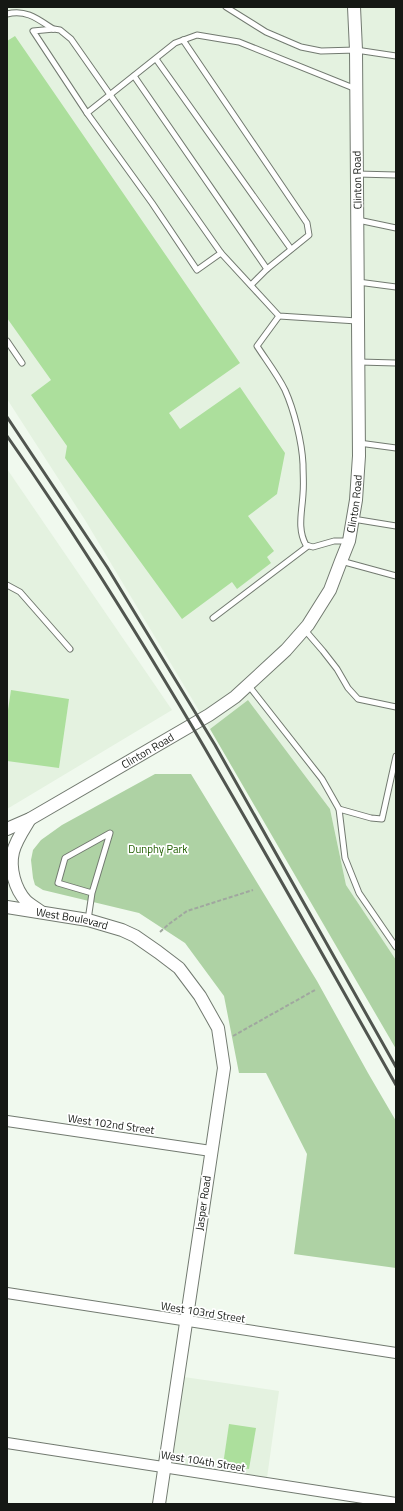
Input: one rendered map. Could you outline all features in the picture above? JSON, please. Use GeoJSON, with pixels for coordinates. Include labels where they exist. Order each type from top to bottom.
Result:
{"type":"FeatureCollection","features":[{"type":"Feature","properties":{"kind":"street","name":"Clinton Road"},"geometry":{"type":"LineString","coordinates":[[7,829],[30,819],[202,719],[235,697],[286,650],[304,629],[330,590],[349,541],[356,500],[359,443],[356,50],[354,7]]}},
{"type":"Feature","properties":{"kind":"street"},"geometry":{"type":"LineString","coordinates":[[30,819],[13,852],[12,864],[14,878],[18,889],[26,901],[42,913]]}},
{"type":"Feature","properties":{"kind":"street","name":"West Boulevard"},"geometry":{"type":"LineString","coordinates":[[7,907],[88,920],[122,930],[135,936]]}},
{"type":"Feature","properties":{"kind":"street","name":"Jasper Road"},"geometry":{"type":"LineString","coordinates":[[135,936],[179,968],[200,996],[218,1028],[224,1068],[159,1504]]}},
{"type":"Feature","properties":{"kind":"street","name":"West 102nd Street"},"geometry":{"type":"LineString","coordinates":[[7,1121],[211,1151]]}},
{"type":"Feature","properties":{"kind":"street","name":"West 103rd Street"},"geometry":{"type":"LineString","coordinates":[[7,1293],[396,1353]]}},
{"type":"Feature","properties":{"kind":"street","name":"West 104th Street"},"geometry":{"type":"LineString","coordinates":[[7,1442],[396,1503]]}},
{"type":"Feature","properties":{"kind":"lane"},"geometry":{"type":"LineString","coordinates":[[226,7],[266,32],[301,47],[321,51],[356,50],[396,56]]}},
{"type":"Feature","properties":{"kind":"lane"},"geometry":{"type":"LineString","coordinates":[[7,14],[13,13],[33,15],[54,29]]}},
{"type":"Feature","properties":{"kind":"lane"},"geometry":{"type":"LineString","coordinates":[[221,253],[197,270],[152,203],[87,113],[33,31],[54,29],[60,30],[71,39],[221,253],[279,316],[358,321]]}},
{"type":"Feature","properties":{"kind":"lane"},"geometry":{"type":"LineString","coordinates":[[87,113],[176,43],[197,35],[239,42],[356,89]]}},
{"type":"Feature","properties":{"kind":"lane"},"geometry":{"type":"LineString","coordinates":[[183,40],[307,223],[309,235],[267,269],[251,285]]}},
{"type":"Feature","properties":{"kind":"lane"},"geometry":{"type":"LineString","coordinates":[[156,59],[291,249]]}},
{"type":"Feature","properties":{"kind":"lane"},"geometry":{"type":"LineString","coordinates":[[134,76],[267,269]]}},
{"type":"Feature","properties":{"kind":"lane"},"geometry":{"type":"LineString","coordinates":[[356,174],[396,175]]}},
{"type":"Feature","properties":{"kind":"lane"},"geometry":{"type":"LineString","coordinates":[[357,220],[396,228]]}},
{"type":"Feature","properties":{"kind":"lane"},"geometry":{"type":"LineString","coordinates":[[357,282],[396,287]]}},
{"type":"Feature","properties":{"kind":"lane"},"geometry":{"type":"LineString","coordinates":[[279,316],[257,346],[285,390],[293,412],[303,461],[303,494],[300,518],[303,540],[306,545],[313,547],[334,541],[349,541]]}},
{"type":"Feature","properties":{"kind":"lane"},"geometry":{"type":"LineString","coordinates":[[7,341],[22,363]]}},
{"type":"Feature","properties":{"kind":"lane"},"geometry":{"type":"LineString","coordinates":[[358,362],[396,363]]}},
{"type":"Feature","properties":{"kind":"lane"},"geometry":{"type":"LineString","coordinates":[[359,443],[396,448]]}},
{"type":"Feature","properties":{"kind":"lane"},"geometry":{"type":"LineString","coordinates":[[353,519],[396,526]]}},
{"type":"Feature","properties":{"kind":"lane"},"geometry":{"type":"LineString","coordinates":[[213,618],[308,546]]}},
{"type":"Feature","properties":{"kind":"lane"},"geometry":{"type":"LineString","coordinates":[[341,561],[396,576]]}},
{"type":"Feature","properties":{"kind":"lane"},"geometry":{"type":"LineString","coordinates":[[7,585],[20,592],[70,649]]}},
{"type":"Feature","properties":{"kind":"lane"},"geometry":{"type":"LineString","coordinates":[[304,629],[323,651],[348,688],[358,699],[396,707]]}},
{"type":"Feature","properties":{"kind":"lane"},"geometry":{"type":"LineString","coordinates":[[248,685],[322,779],[340,808],[345,858],[359,893],[396,948]]}},
{"type":"Feature","properties":{"kind":"lane"},"geometry":{"type":"LineString","coordinates":[[340,808],[371,818],[382,819],[396,756]]}},
{"type":"Feature","properties":{"kind":"lane"},"geometry":{"type":"LineString","coordinates":[[88,920],[96,876],[110,833],[65,858],[58,883],[92,893]]}},
{"type":"Feature","properties":{"kind":"path"},"geometry":{"type":"LineString","coordinates":[[160,932],[187,911],[253,890]]}},
{"type":"Feature","properties":{"kind":"path"},"geometry":{"type":"LineString","coordinates":[[233,1036],[315,990]]}},
{"type":"Feature","properties":{"kind":"shaded area"},"geometry":{"type":"Polygon","coordinates":[[[7,7],[396,7],[396,960],[346,885],[330,809],[248,700],[210,729],[85,520],[7,399],[7,7]]]}},
{"type":"Feature","properties":{"kind":"shaded area"},"geometry":{"type":"Polygon","coordinates":[[[7,469],[172,710],[7,809],[7,469]]]}},
{"type":"Feature","properties":{"kind":"shaded area"},"geometry":{"type":"Polygon","coordinates":[[[184,1377],[279,1391],[267,1478],[172,1464],[184,1377]]]}},
{"type":"Feature","properties":{"kind":"green space"},"geometry":{"type":"Polygon","coordinates":[[[248,700],[330,809],[346,885],[396,960],[396,1049],[210,729],[248,700]]]}},
{"type":"Feature","properties":{"kind":"green space","name":"Dunphy Park"},"geometry":{"type":"Polygon","coordinates":[[[155,774],[191,774],[317,981],[396,1121],[396,1268],[294,1254],[307,1154],[266,1073],[239,1073],[224,996],[185,943],[139,913],[43,890],[35,885],[31,860],[33,850],[41,840],[62,825],[155,774]]]}},
{"type":"Feature","properties":{"kind":"building"},"geometry":{"type":"Polygon","coordinates":[[[15,36],[240,363],[169,413],[180,429],[240,387],[285,453],[277,494],[248,516],[274,551],[267,557],[271,563],[237,589],[232,582],[182,619],[65,458],[67,446],[31,395],[51,380],[7,318],[7,41],[15,36]]]}},
{"type":"Feature","properties":{"kind":"building"},"geometry":{"type":"Polygon","coordinates":[[[11,690],[69,699],[59,768],[7,761],[7,717],[11,690]]]}},
{"type":"Feature","properties":{"kind":"building"},"geometry":{"type":"Polygon","coordinates":[[[229,1424],[256,1428],[249,1469],[223,1465],[229,1424]]]}},
{"type":"Feature","properties":{"kind":"railway"},"geometry":{"type":"LineString","coordinates":[[7,417],[107,567],[215,745],[396,1067]]}},
{"type":"Feature","properties":{"kind":"railway"},"geometry":{"type":"LineString","coordinates":[[7,436],[112,594],[161,675],[257,838],[396,1085]]}}]}
